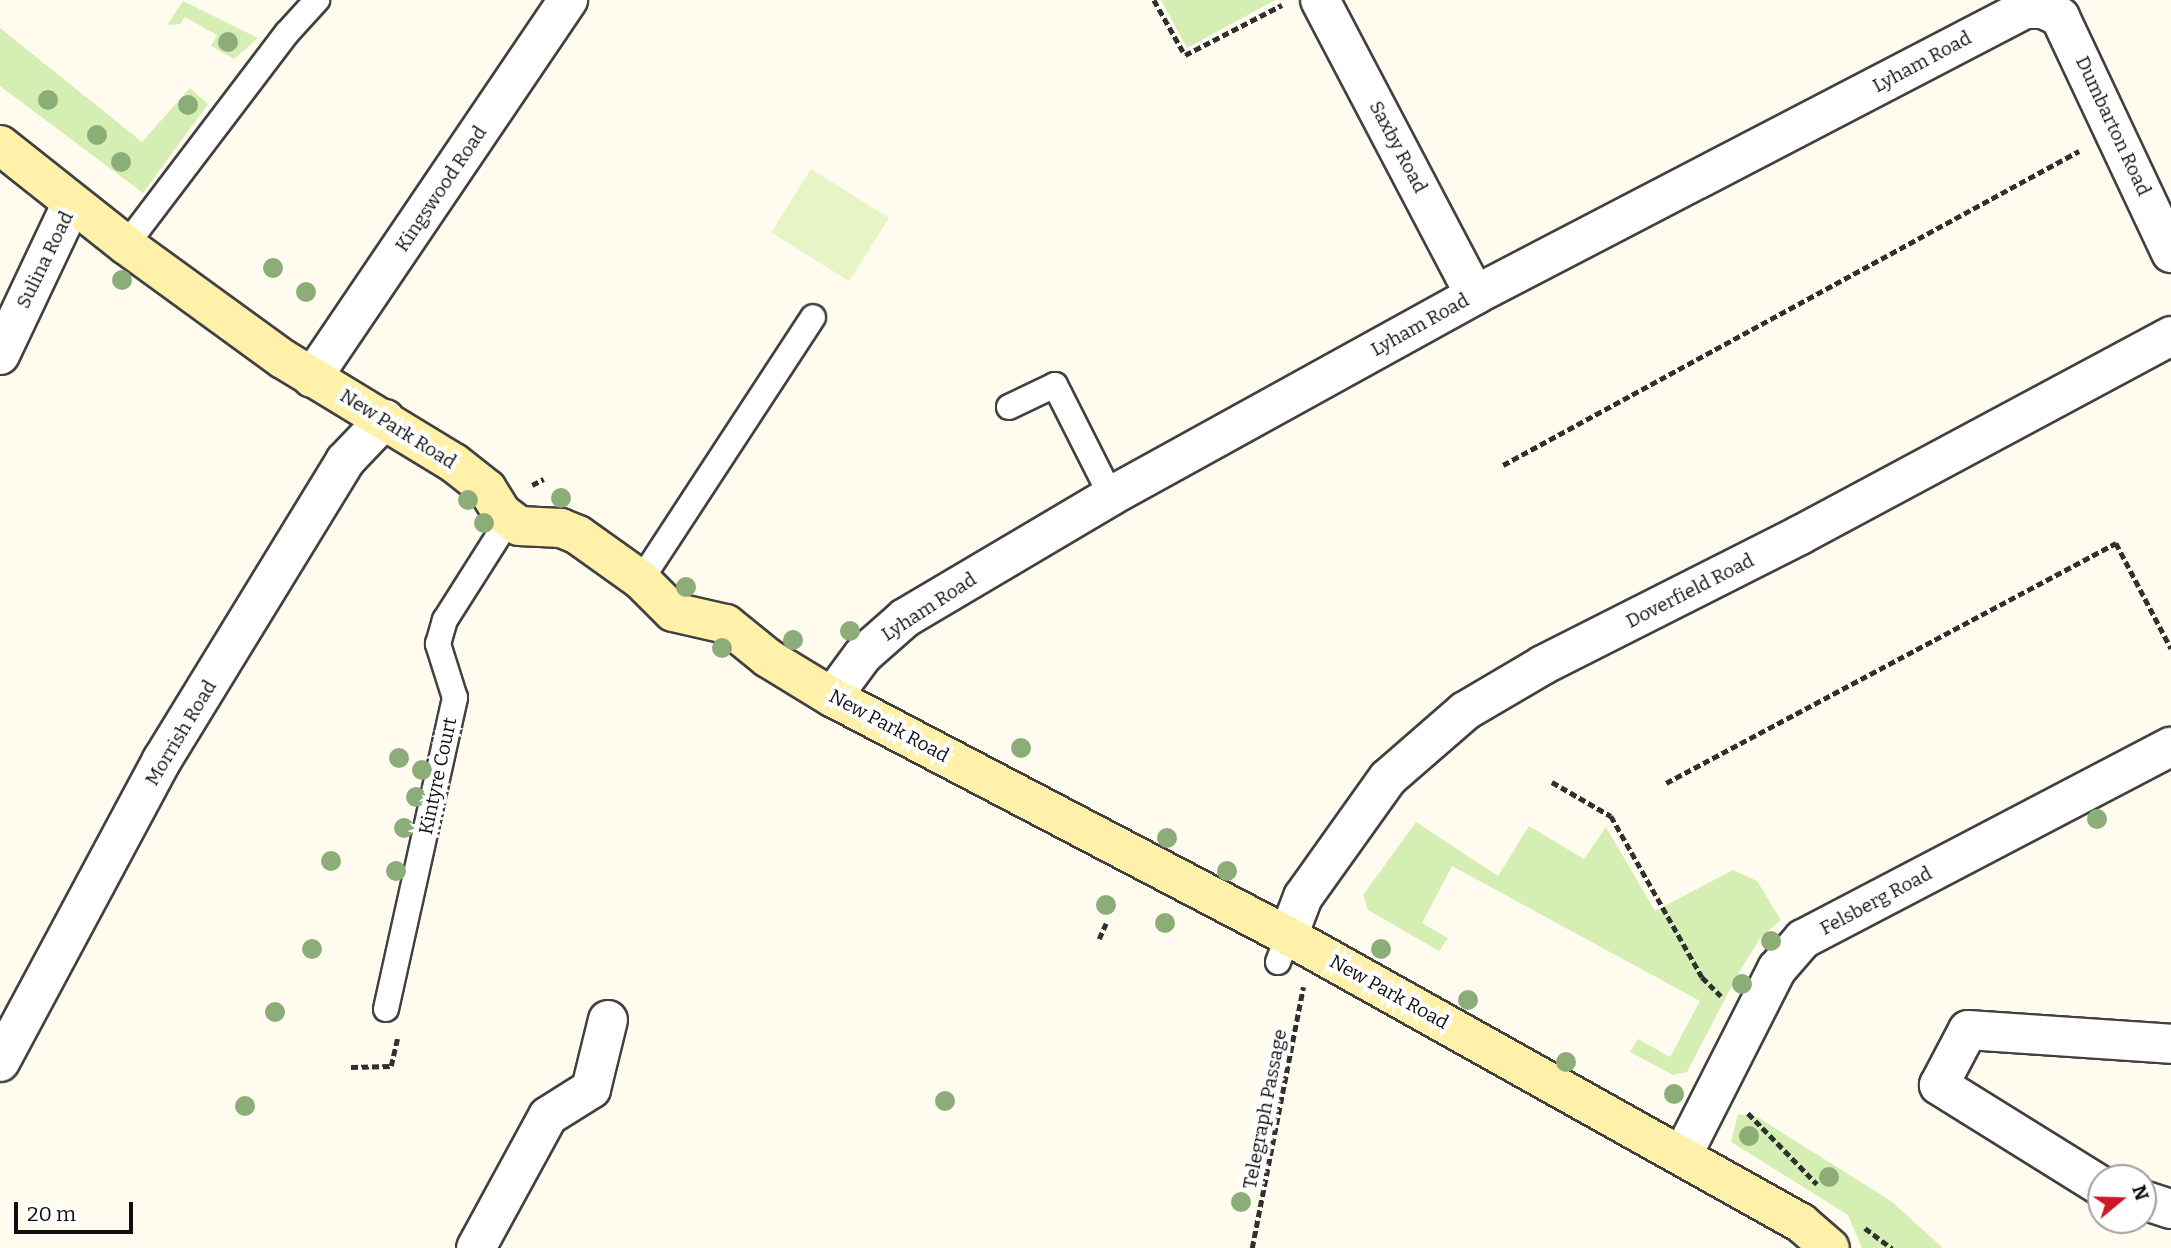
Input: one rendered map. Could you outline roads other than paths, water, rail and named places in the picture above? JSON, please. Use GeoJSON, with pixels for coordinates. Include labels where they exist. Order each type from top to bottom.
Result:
{"type":"FeatureCollection","features":[{"type":"Feature","properties":{"kind":"street","name":"Kingswood Road"},"geometry":{"type":"LineString","coordinates":[[312,378],[568,0]]}},
{"type":"Feature","properties":{"kind":"street","name":"Saxby Road"},"geometry":{"type":"LineString","coordinates":[[1320,0],[1475,295]]}},
{"type":"Feature","properties":{"kind":"street","name":"Lyham Road"},"geometry":{"type":"LineString","coordinates":[[832,696],[863,655],[905,618],[1111,496],[1475,295],[2015,13],[2043,9]]}},
{"type":"Feature","properties":{"kind":"street","name":"Dumbarton Road"},"geometry":{"type":"LineString","coordinates":[[2043,9],[2060,17],[2116,130],[2171,253]]}},
{"type":"Feature","properties":{"kind":"street","name":"New Park Road"},"geometry":{"type":"LineString","coordinates":[[0,145],[126,245],[312,378],[385,419],[477,481],[509,519],[519,526],[561,528],[578,535],[641,580],[673,612],[726,624],[768,658],[832,696],[1283,949],[1682,1156],[1801,1223],[1830,1248]]}},
{"type":"Feature","properties":{"kind":"street","name":"Sulina Road"},"geometry":{"type":"LineString","coordinates":[[0,355],[72,203]]}},
{"type":"Feature","properties":{"kind":"street","name":"Doverfield Road"},"geometry":{"type":"LineString","coordinates":[[1283,949],[1303,897],[1388,778],[1465,711],[1543,665],[1812,529],[2171,336]]}},
{"type":"Feature","properties":{"kind":"street","name":"Morrish Road"},"geometry":{"type":"LineString","coordinates":[[0,1062],[162,760],[345,461],[385,419]]}},
{"type":"Feature","properties":{"kind":"street","name":"Felsberg Road"},"geometry":{"type":"LineString","coordinates":[[1682,1156],[1777,969],[1803,939],[2171,747]]}},
{"type":"Feature","properties":{"kind":"street"},"geometry":{"type":"LineString","coordinates":[[476,1248],[548,1116],[592,1089],[608,1020]]}},
{"type":"Feature","properties":{"kind":"street"},"geometry":{"type":"LineString","coordinates":[[2087,1177],[1939,1084],[1968,1030],[2171,1044]]}},
{"type":"Feature","properties":{"kind":"lane"},"geometry":{"type":"LineString","coordinates":[[126,245],[287,33],[317,0]]}},
{"type":"Feature","properties":{"kind":"lane"},"geometry":{"type":"LineString","coordinates":[[641,580],[814,317]]}},
{"type":"Feature","properties":{"kind":"lane"},"geometry":{"type":"LineString","coordinates":[[1009,407],[1055,385],[1111,496]]}},
{"type":"Feature","properties":{"kind":"lane","name":"Kintyre Court"},"geometry":{"type":"LineString","coordinates":[[386,1009],[455,698],[438,644],[445,620],[509,519]]}}]}
